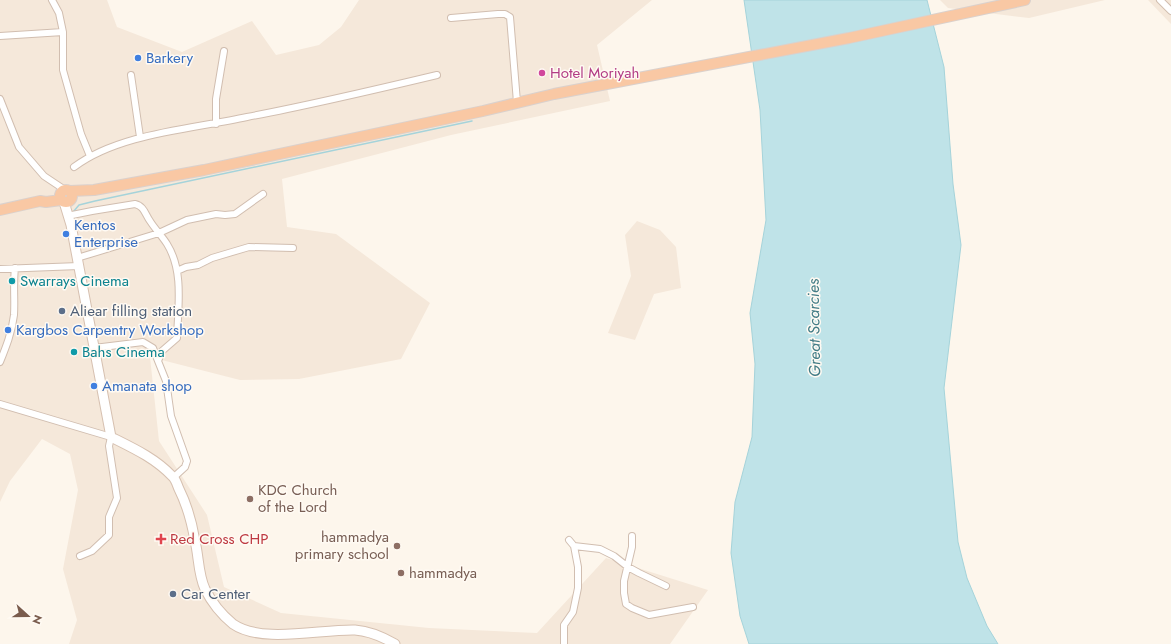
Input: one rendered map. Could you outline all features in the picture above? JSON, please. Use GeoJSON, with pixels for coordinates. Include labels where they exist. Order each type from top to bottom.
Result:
{"type":"FeatureCollection","features":[{"type":"Feature","properties":{"kind":"highway"},"geometry":{"type":"LineString","coordinates":[[0,210],[40,201],[45,197],[66,197],[88,194],[94,190],[227,165],[483,111],[562,92],[849,38],[959,15],[992,4],[1025,0]]}},
{"type":"Feature","properties":{"kind":"main road"},"geometry":{"type":"LineString","coordinates":[[66,197],[72,215],[71,225]]}},
{"type":"Feature","properties":{"kind":"main road"},"geometry":{"type":"LineString","coordinates":[[66,197],[69,220],[111,437],[151,457],[174,477],[184,499],[205,588],[218,608],[236,627],[241,630],[280,636],[356,630],[374,634],[395,644]]}},
{"type":"Feature","properties":{"kind":"street"},"geometry":{"type":"LineString","coordinates":[[52,0],[59,13],[62,32],[63,70],[81,134],[90,156]]}},
{"type":"Feature","properties":{"kind":"street"},"geometry":{"type":"LineString","coordinates":[[1160,0],[1171,11]]}},
{"type":"Feature","properties":{"kind":"street"},"geometry":{"type":"LineString","coordinates":[[451,18],[498,14],[505,14],[510,17],[517,102]]}},
{"type":"Feature","properties":{"kind":"street"},"geometry":{"type":"LineString","coordinates":[[0,36],[62,32]]}},
{"type":"Feature","properties":{"kind":"street"},"geometry":{"type":"LineString","coordinates":[[216,124],[216,99],[224,51]]}},
{"type":"Feature","properties":{"kind":"street"},"geometry":{"type":"LineString","coordinates":[[131,75],[140,137]]}},
{"type":"Feature","properties":{"kind":"street"},"geometry":{"type":"LineString","coordinates":[[74,167],[90,156],[140,137],[216,124],[325,102],[437,75]]}},
{"type":"Feature","properties":{"kind":"street"},"geometry":{"type":"LineString","coordinates":[[0,99],[3,114],[19,147],[44,176],[66,197]]}},
{"type":"Feature","properties":{"kind":"street"},"geometry":{"type":"LineString","coordinates":[[0,269],[78,262],[159,233],[187,220],[216,214],[235,214],[263,194]]}},
{"type":"Feature","properties":{"kind":"street"},"geometry":{"type":"LineString","coordinates":[[72,215],[135,204],[139,205],[143,208],[149,220],[167,244],[175,260],[177,271],[179,293],[177,338],[162,351],[158,361]]}},
{"type":"Feature","properties":{"kind":"street"},"geometry":{"type":"LineString","coordinates":[[177,271],[186,267],[198,265],[215,257],[249,247],[293,248]]}},
{"type":"Feature","properties":{"kind":"street"},"geometry":{"type":"LineString","coordinates":[[0,362],[12,329],[14,313],[13,284],[15,268]]}},
{"type":"Feature","properties":{"kind":"street"},"geometry":{"type":"LineString","coordinates":[[94,348],[144,342],[153,348],[166,381],[171,416],[187,461],[184,467],[174,477]]}},
{"type":"Feature","properties":{"kind":"street"},"geometry":{"type":"LineString","coordinates":[[0,404],[111,437],[109,446],[117,498],[110,517],[109,535],[92,551],[80,556]]}},
{"type":"Feature","properties":{"kind":"street"},"geometry":{"type":"LineString","coordinates":[[632,536],[632,547],[624,581],[626,604],[649,615],[693,607]]}},
{"type":"Feature","properties":{"kind":"street"},"geometry":{"type":"LineString","coordinates":[[564,644],[564,625],[573,612],[578,588],[578,567],[574,546],[569,540]]}},
{"type":"Feature","properties":{"kind":"street"},"geometry":{"type":"LineString","coordinates":[[574,546],[600,548],[614,556],[628,567],[666,586]]}},
{"type":"Feature","properties":{"kind":"shaded area"},"geometry":{"type":"Polygon","coordinates":[[[0,0],[107,0],[117,27],[182,52],[252,21],[276,55],[319,45],[341,27],[359,0],[652,0],[597,45],[610,101],[451,135],[282,179],[287,227],[336,234],[430,303],[401,359],[299,379],[240,380],[150,357],[159,441],[207,515],[224,587],[281,613],[429,628],[537,633],[606,558],[708,590],[670,644],[69,644],[77,620],[63,569],[78,490],[70,454],[42,439],[10,481],[0,502],[0,0]]]}},
{"type":"Feature","properties":{"kind":"shaded area"},"geometry":{"type":"Polygon","coordinates":[[[940,0],[1105,0],[1029,18],[948,8],[940,0]]]}},
{"type":"Feature","properties":{"kind":"shaded area"},"geometry":{"type":"Polygon","coordinates":[[[1148,0],[1171,0],[1171,24],[1148,0]]]}},
{"type":"Feature","properties":{"kind":"shaded area"},"geometry":{"type":"Polygon","coordinates":[[[637,221],[660,230],[676,247],[681,288],[654,294],[635,340],[608,333],[631,276],[625,235],[637,221]]]}},
{"type":"Feature","properties":{"kind":"water","name":"Great Scarcies"},"geometry":{"type":"Polygon","coordinates":[[[744,0],[927,0],[944,67],[953,184],[961,245],[944,388],[958,542],[967,578],[987,626],[998,644],[749,644],[740,616],[731,553],[735,502],[752,437],[755,364],[750,313],[766,220],[760,110],[744,0]]]}},
{"type":"Feature","properties":{"kind":"waterway"},"geometry":{"type":"LineString","coordinates":[[74,211],[79,205],[95,201],[472,121]]}},
{"type":"Feature","properties":{"kind":"place","name":"Barkery"},"geometry":{"type":"Point","coordinates":[138,58]}},
{"type":"Feature","properties":{"kind":"place","name":"Hotel Moriyah"},"geometry":{"type":"Point","coordinates":[542,73]}},
{"type":"Feature","properties":{"kind":"place","name":"Kentos Enterprise"},"geometry":{"type":"Point","coordinates":[66,234]}},
{"type":"Feature","properties":{"kind":"place","name":"Swarrays Cinema"},"geometry":{"type":"Point","coordinates":[12,281]}},
{"type":"Feature","properties":{"kind":"place","name":"Aliear filling station"},"geometry":{"type":"Point","coordinates":[62,311]}},
{"type":"Feature","properties":{"kind":"place","name":"Kargbos Carpentry Workshop"},"geometry":{"type":"Point","coordinates":[8,330]}},
{"type":"Feature","properties":{"kind":"place","name":"Bahs Cinema"},"geometry":{"type":"Point","coordinates":[74,352]}},
{"type":"Feature","properties":{"kind":"place","name":"Amanata shop"},"geometry":{"type":"Point","coordinates":[94,386]}},
{"type":"Feature","properties":{"kind":"place","name":"KDC Church of the Lord"},"geometry":{"type":"Point","coordinates":[250,499]}},
{"type":"Feature","properties":{"kind":"place","name":"Red Cross CHP"},"geometry":{"type":"Point","coordinates":[161,539]}},
{"type":"Feature","properties":{"kind":"place","name":"hammadya primary school"},"geometry":{"type":"Point","coordinates":[397,546]}},
{"type":"Feature","properties":{"kind":"place","name":"hammadya"},"geometry":{"type":"Point","coordinates":[401,573]}},
{"type":"Feature","properties":{"kind":"place","name":"Car Center"},"geometry":{"type":"Point","coordinates":[173,594]}}]}
